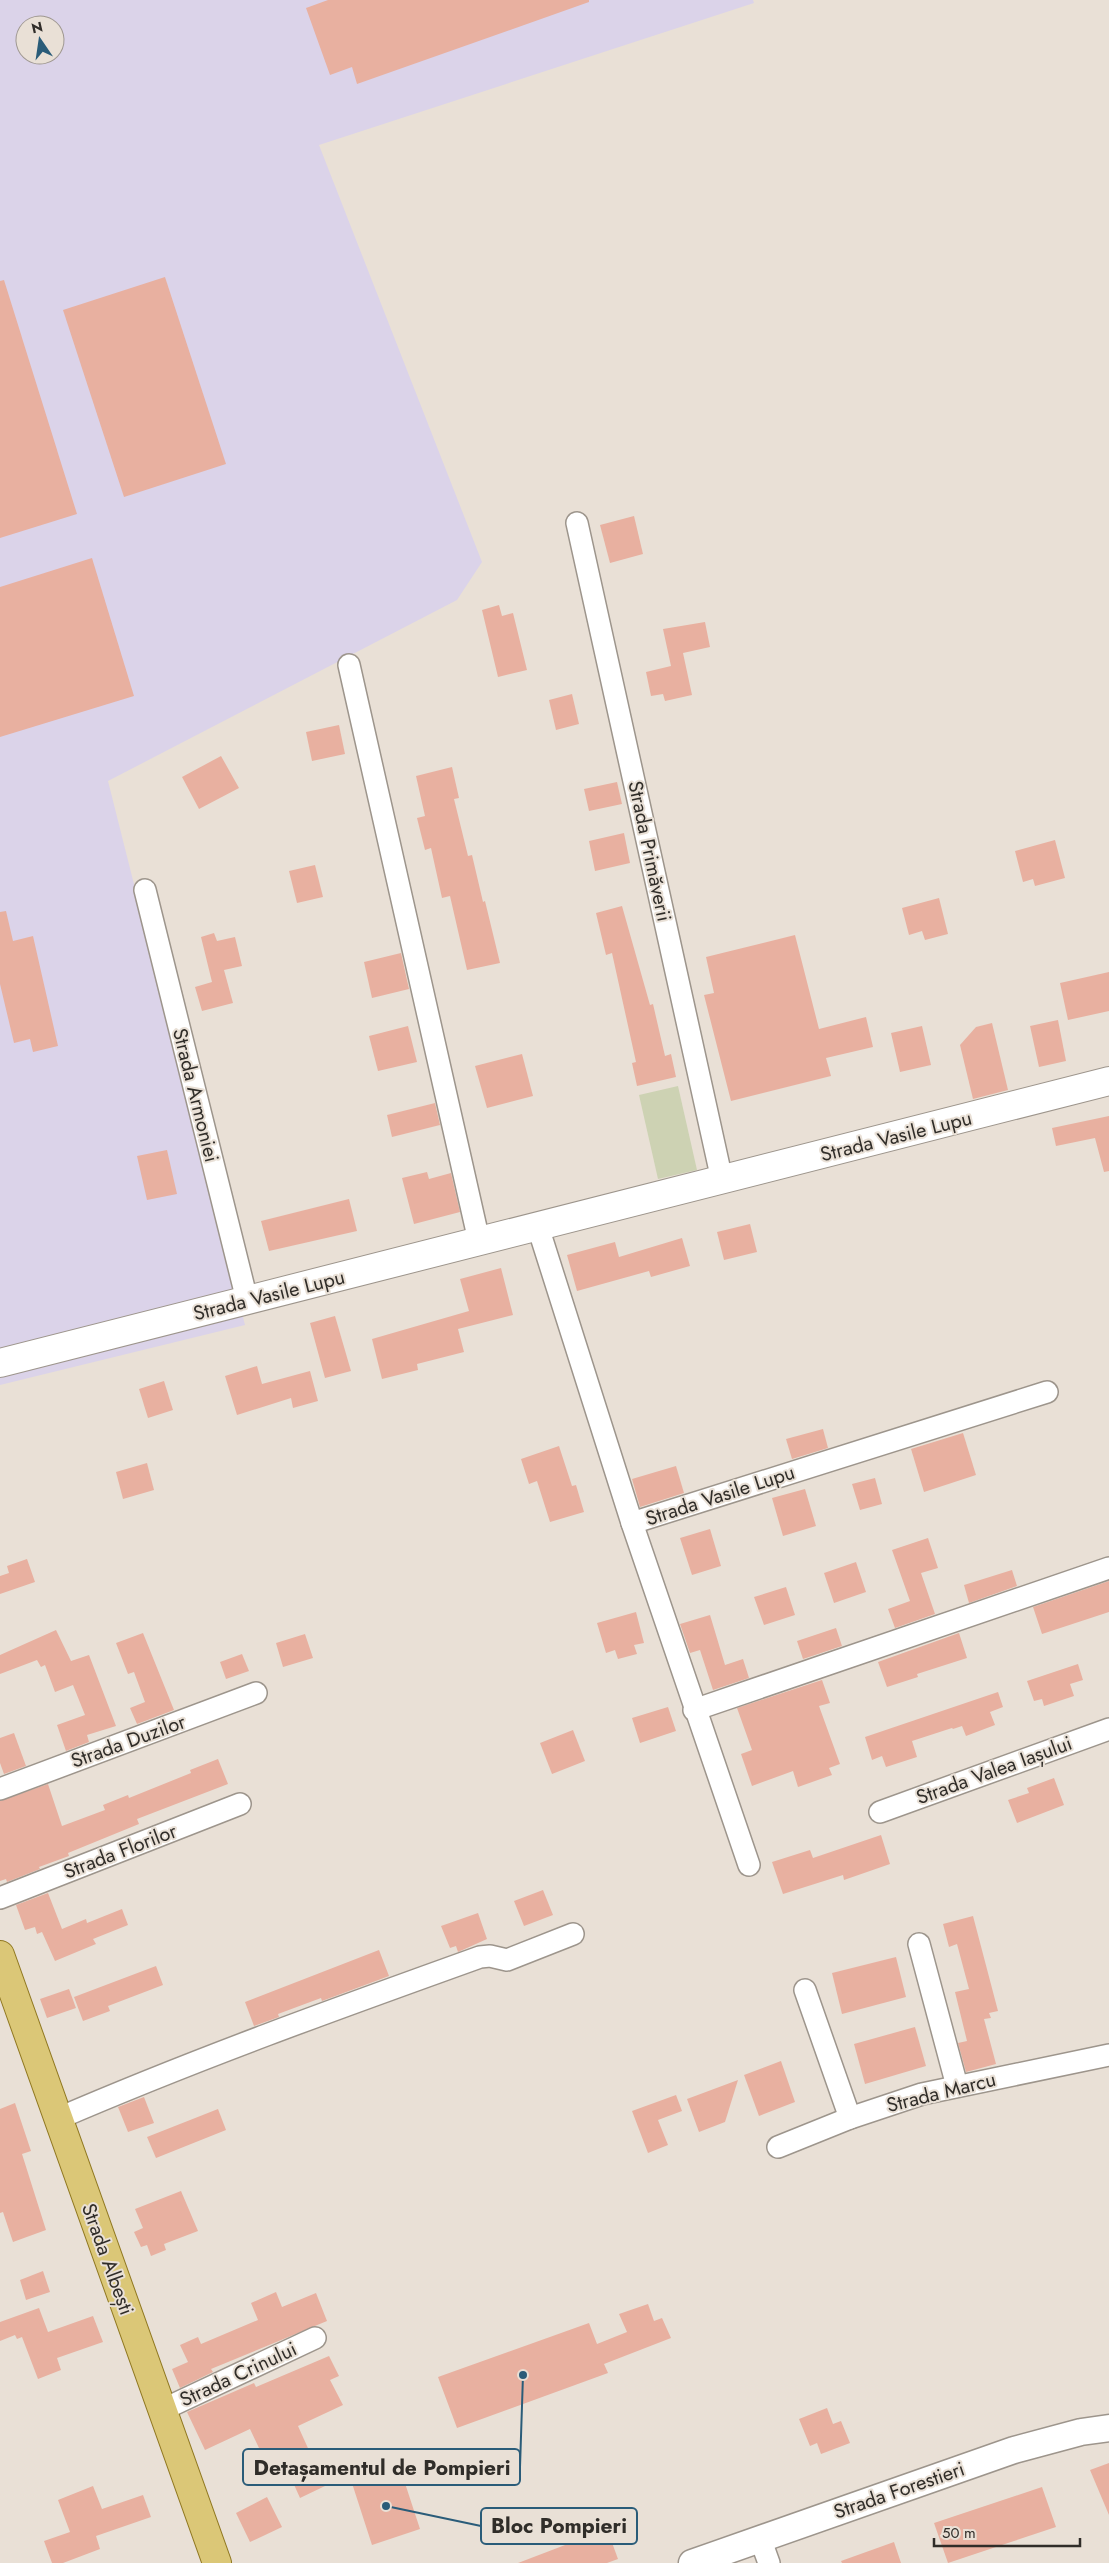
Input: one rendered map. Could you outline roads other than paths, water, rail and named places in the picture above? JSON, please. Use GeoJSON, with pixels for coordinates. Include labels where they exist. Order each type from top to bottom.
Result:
{"type":"FeatureCollection","features":[{"type":"Feature","properties":{"kind":"main road","name":"Strada Vasile Lupu"},"geometry":{"type":"LineString","coordinates":[[0,1363],[1109,1082]]}},
{"type":"Feature","properties":{"kind":"main road","name":"Strada Albești"},"geometry":{"type":"LineString","coordinates":[[1,1962],[217,2563]]}},
{"type":"Feature","properties":{"kind":"street","name":"Strada Primăverii"},"geometry":{"type":"LineString","coordinates":[[577,523],[722,1180]]}},
{"type":"Feature","properties":{"kind":"street"},"geometry":{"type":"LineString","coordinates":[[349,665],[479,1241]]}},
{"type":"Feature","properties":{"kind":"street","name":"Strada Armoniei"},"geometry":{"type":"LineString","coordinates":[[145,890],[248,1300]]}},
{"type":"Feature","properties":{"kind":"street","name":"Strada Vasile Lupu"},"geometry":{"type":"LineString","coordinates":[[538,1227],[632,1523],[1047,1392]]}},
{"type":"Feature","properties":{"kind":"street"},"geometry":{"type":"LineString","coordinates":[[632,1523],[694,1710],[749,1865]]}},
{"type":"Feature","properties":{"kind":"street"},"geometry":{"type":"LineString","coordinates":[[694,1710],[1109,1568]]}},
{"type":"Feature","properties":{"kind":"street","name":"Strada Duzilor"},"geometry":{"type":"LineString","coordinates":[[0,1788],[256,1694]]}},
{"type":"Feature","properties":{"kind":"street","name":"Strada Valea Iașului"},"geometry":{"type":"LineString","coordinates":[[880,1812],[1109,1729]]}},
{"type":"Feature","properties":{"kind":"street","name":"Strada Florilor"},"geometry":{"type":"LineString","coordinates":[[0,1898],[240,1804]]}},
{"type":"Feature","properties":{"kind":"street"},"geometry":{"type":"LineString","coordinates":[[57,2118],[232,2048],[480,1957],[490,1956],[506,1960],[573,1934]]}},
{"type":"Feature","properties":{"kind":"street"},"geometry":{"type":"LineString","coordinates":[[919,1944],[957,2086]]}},
{"type":"Feature","properties":{"kind":"street"},"geometry":{"type":"LineString","coordinates":[[805,1990],[850,2118]]}},
{"type":"Feature","properties":{"kind":"street","name":"Strada Marcu"},"geometry":{"type":"LineString","coordinates":[[778,2147],[850,2118],[922,2094],[1109,2056]]}},
{"type":"Feature","properties":{"kind":"street","name":"Strada Crinului"},"geometry":{"type":"LineString","coordinates":[[162,2410],[314,2338]]}},
{"type":"Feature","properties":{"kind":"street","name":"Strada Forestieri"},"geometry":{"type":"LineString","coordinates":[[692,2563],[1014,2450],[1081,2432],[1109,2428]]}},
{"type":"Feature","properties":{"kind":"street"},"geometry":{"type":"LineString","coordinates":[[760,2538],[769,2563]]}},
{"type":"Feature","properties":{"kind":"place","name":"Detașamentul de Pompieri"},"geometry":{"type":"Point","coordinates":[523,2375]}},
{"type":"Feature","properties":{"kind":"place","name":"Bloc Pompieri"},"geometry":{"type":"Point","coordinates":[386,2506]}}]}
